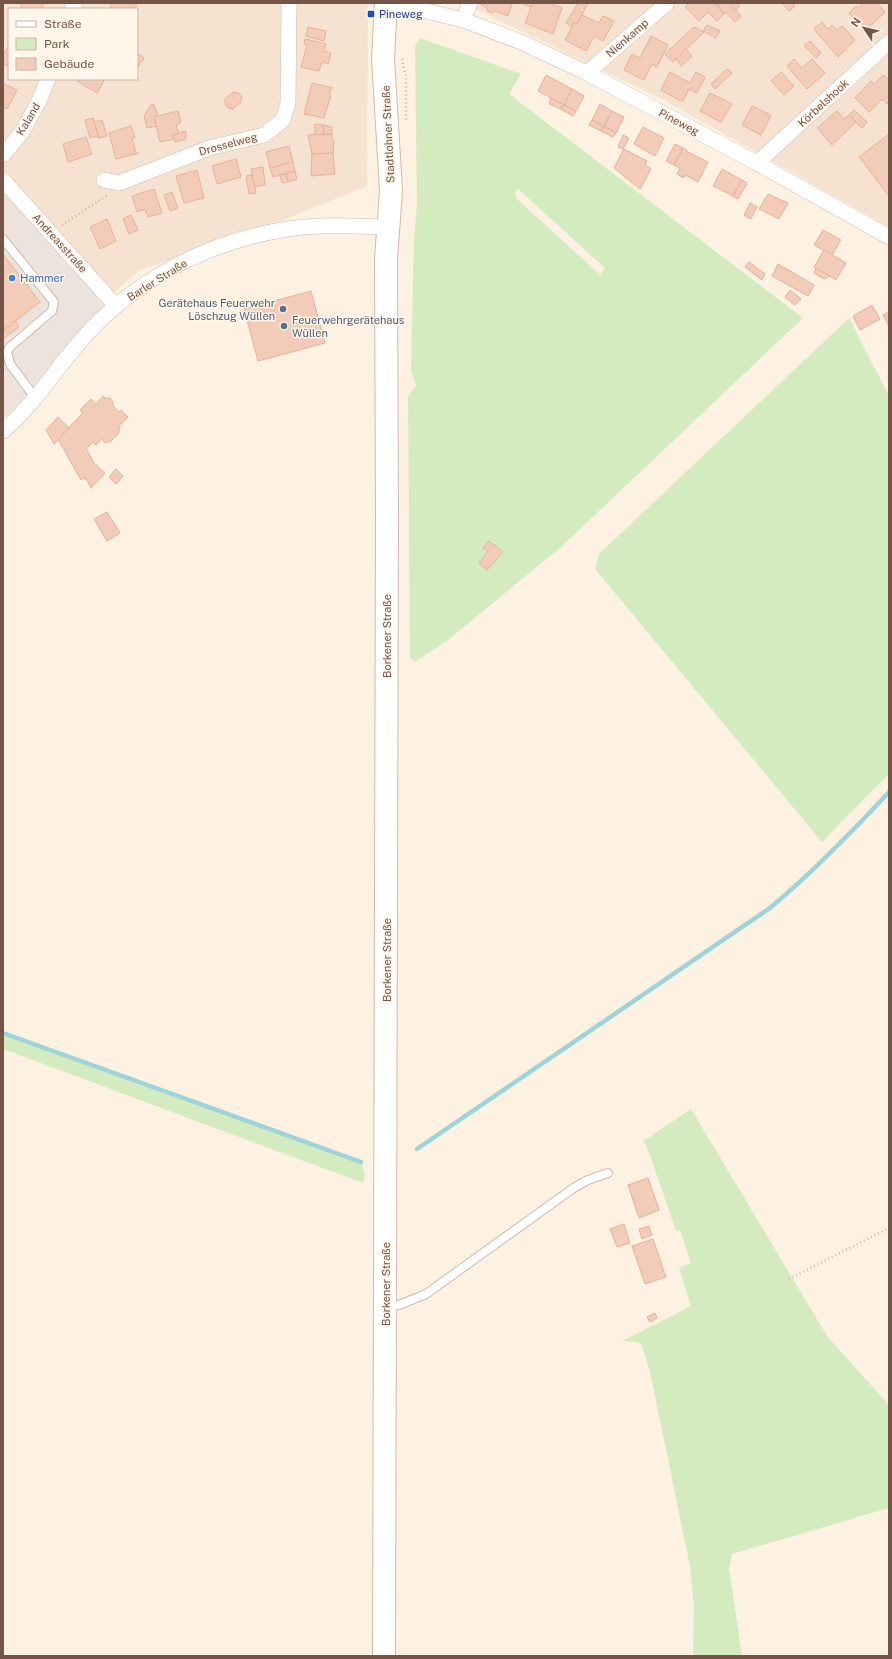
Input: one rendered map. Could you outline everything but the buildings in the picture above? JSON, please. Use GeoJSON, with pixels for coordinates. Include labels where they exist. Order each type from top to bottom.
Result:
{"type":"FeatureCollection","features":[{"type":"Feature","properties":{"kind":"main road","name":"Stadtlohner Straße"},"geometry":{"type":"LineString","coordinates":[[386,3],[384,58],[391,191],[387,228],[386,265]]}},
{"type":"Feature","properties":{"kind":"main road","name":"Borkener Straße"},"geometry":{"type":"LineString","coordinates":[[384,1656],[386,1306],[386,265]]}},
{"type":"Feature","properties":{"kind":"street","name":"Drosselweg"},"geometry":{"type":"LineString","coordinates":[[111,181],[209,148],[264,135],[283,120],[288,103],[289,3]]}},
{"type":"Feature","properties":{"kind":"street","name":"Pineweg"},"geometry":{"type":"LineString","coordinates":[[394,3],[463,20],[521,42],[587,73],[757,163],[889,237]]}},
{"type":"Feature","properties":{"kind":"street"},"geometry":{"type":"LineString","coordinates":[[463,20],[470,3]]}},
{"type":"Feature","properties":{"kind":"street","name":"Nienkamp"},"geometry":{"type":"LineString","coordinates":[[587,73],[667,3]]}},
{"type":"Feature","properties":{"kind":"street","name":"Körbelshook"},"geometry":{"type":"LineString","coordinates":[[757,163],[889,42]]}},
{"type":"Feature","properties":{"kind":"street","name":"Kaland"},"geometry":{"type":"LineString","coordinates":[[3,155],[22,132],[39,101],[48,80]]}},
{"type":"Feature","properties":{"kind":"street","name":"Andreasstraße"},"geometry":{"type":"LineString","coordinates":[[3,180],[116,306]]}},
{"type":"Feature","properties":{"kind":"street","name":"Barler Straße"},"geometry":{"type":"LineString","coordinates":[[3,431],[36,399],[78,344],[116,306],[135,290],[179,264],[235,242],[288,229],[334,226],[387,228]]}},
{"type":"Feature","properties":{"kind":"lane"},"geometry":{"type":"LineString","coordinates":[[3,239],[54,302],[52,311],[10,347],[7,352],[10,364],[36,399]]}},
{"type":"Feature","properties":{"kind":"lane"},"geometry":{"type":"LineString","coordinates":[[386,1306],[399,1305],[426,1294],[575,1187],[588,1180],[608,1173]]}},
{"type":"Feature","properties":{"kind":"path"},"geometry":{"type":"LineString","coordinates":[[50,232],[106,198],[111,181]]}},
{"type":"Feature","properties":{"kind":"path"},"geometry":{"type":"LineString","coordinates":[[790,1279],[889,1228]]}},
{"type":"Feature","properties":{"kind":"shaded area"},"geometry":{"type":"Polygon","coordinates":[[[3,3],[368,3],[367,186],[278,222],[138,271],[111,296],[3,173],[3,3]]]}},
{"type":"Feature","properties":{"kind":"shaded area"},"geometry":{"type":"Polygon","coordinates":[[[463,3],[889,3],[889,227],[664,100],[463,3]]]}},
{"type":"Feature","properties":{"kind":"shaded area"},"geometry":{"type":"Polygon","coordinates":[[[3,189],[106,304],[16,408],[3,418],[3,189]]]}},
{"type":"Feature","properties":{"kind":"green space"},"geometry":{"type":"Polygon","coordinates":[[[420,38],[521,74],[509,94],[803,318],[561,547],[448,640],[415,662],[410,658],[408,397],[416,385],[411,371],[414,238],[417,205],[415,46],[420,38]],[[518,189],[515,192],[516,198],[600,275],[605,268],[518,189]]]}},
{"type":"Feature","properties":{"kind":"green space"},"geometry":{"type":"Polygon","coordinates":[[[849,318],[889,396],[889,774],[822,842],[595,569],[599,554],[849,318]]]}},
{"type":"Feature","properties":{"kind":"green space"},"geometry":{"type":"Polygon","coordinates":[[[3,1033],[361,1162],[365,1174],[363,1183],[3,1049],[3,1033]]]}},
{"type":"Feature","properties":{"kind":"green space"},"geometry":{"type":"Polygon","coordinates":[[[691,1109],[827,1336],[889,1405],[889,1508],[732,1554],[729,1568],[742,1656],[693,1656],[694,1607],[690,1566],[650,1372],[642,1346],[638,1342],[622,1341],[691,1306],[679,1268],[691,1263],[680,1230],[676,1231],[647,1147],[643,1140],[651,1137],[691,1109]]]}},
{"type":"Feature","properties":{"kind":"waterway"},"geometry":{"type":"LineString","coordinates":[[417,1149],[770,908],[831,852],[889,792]]}},
{"type":"Feature","properties":{"kind":"waterway"},"geometry":{"type":"LineString","coordinates":[[3,1033],[361,1162]]}},
{"type":"Feature","properties":{"kind":"place","name":"Pineweg"},"geometry":{"type":"Point","coordinates":[371,14]}},
{"type":"Feature","properties":{"kind":"place","name":"Hammer"},"geometry":{"type":"Point","coordinates":[12,278]}},
{"type":"Feature","properties":{"kind":"place","name":"Gerätehaus Feuerwehr Löschzug Wüllen"},"geometry":{"type":"Point","coordinates":[283,309]}},
{"type":"Feature","properties":{"kind":"place","name":"Feuerwehrgerätehaus Wüllen"},"geometry":{"type":"Point","coordinates":[284,326]}}]}
